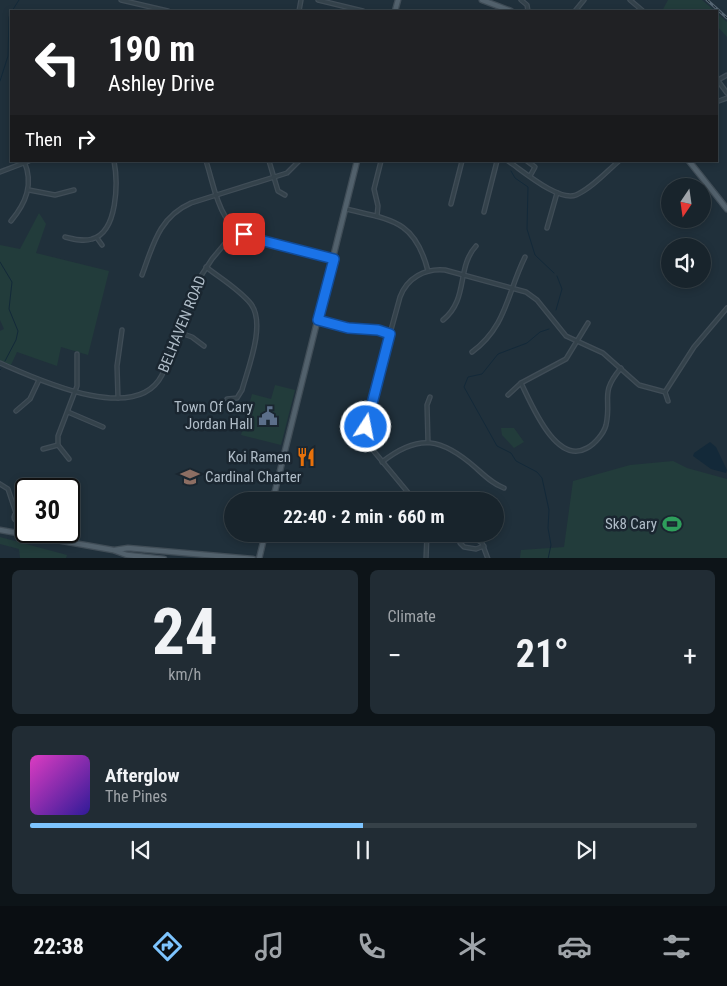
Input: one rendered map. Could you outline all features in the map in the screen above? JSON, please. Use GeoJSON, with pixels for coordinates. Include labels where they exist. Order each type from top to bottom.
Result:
{"type":"FeatureCollection","features":[{"type":"Feature","properties":{"kind":"main road"},"geometry":{"type":"LineString","coordinates":[[482,0],[508,10]]}},
{"type":"Feature","properties":{"kind":"main road"},"geometry":{"type":"LineString","coordinates":[[275,491],[358,162]]}},
{"type":"Feature","properties":{"kind":"main road"},"geometry":{"type":"LineString","coordinates":[[690,162],[727,210]]}},
{"type":"Feature","properties":{"kind":"main road"},"geometry":{"type":"LineString","coordinates":[[0,530],[113,550],[128,555],[164,558]]}},
{"type":"Feature","properties":{"kind":"main road"},"geometry":{"type":"LineString","coordinates":[[259,558],[263,542]]}},
{"type":"Feature","properties":{"kind":"main road"},"geometry":{"type":"LineString","coordinates":[[113,550],[128,548],[253,558]]}},
{"type":"Feature","properties":{"kind":"street"},"geometry":{"type":"LineString","coordinates":[[121,0],[164,10]]}},
{"type":"Feature","properties":{"kind":"street"},"geometry":{"type":"LineString","coordinates":[[318,0],[359,10]]}},
{"type":"Feature","properties":{"kind":"street"},"geometry":{"type":"LineString","coordinates":[[521,0],[527,5],[528,10]]}},
{"type":"Feature","properties":{"kind":"street"},"geometry":{"type":"LineString","coordinates":[[576,10],[584,0]]}},
{"type":"Feature","properties":{"kind":"street"},"geometry":{"type":"LineString","coordinates":[[630,0],[642,10]]}},
{"type":"Feature","properties":{"kind":"street"},"geometry":{"type":"LineString","coordinates":[[718,80],[727,93]]}},
{"type":"Feature","properties":{"kind":"street"},"geometry":{"type":"LineString","coordinates":[[0,172],[26,162],[30,179],[29,190],[11,221]]}},
{"type":"Feature","properties":{"kind":"street"},"geometry":{"type":"LineString","coordinates":[[65,237],[84,240],[97,238],[109,224],[115,201],[114,162]]}},
{"type":"Feature","properties":{"kind":"street"},"geometry":{"type":"LineString","coordinates":[[206,162],[225,215],[237,229],[256,239],[334,259]]}},
{"type":"Feature","properties":{"kind":"street"},"geometry":{"type":"LineString","coordinates":[[269,162],[278,191],[285,196]]}},
{"type":"Feature","properties":{"kind":"street"},"geometry":{"type":"LineString","coordinates":[[142,275],[155,238],[166,220],[186,206],[274,178],[291,170],[298,162]]}},
{"type":"Feature","properties":{"kind":"street"},"geometry":{"type":"LineString","coordinates":[[377,216],[378,206],[374,189],[381,162]]}},
{"type":"Feature","properties":{"kind":"street"},"geometry":{"type":"LineString","coordinates":[[451,204],[462,162]]}},
{"type":"Feature","properties":{"kind":"street"},"geometry":{"type":"LineString","coordinates":[[484,212],[497,162]]}},
{"type":"Feature","properties":{"kind":"street"},"geometry":{"type":"LineString","coordinates":[[509,162],[557,194],[567,196],[576,194],[617,162]]}},
{"type":"Feature","properties":{"kind":"street"},"geometry":{"type":"LineString","coordinates":[[528,162],[535,167],[530,176]]}},
{"type":"Feature","properties":{"kind":"street"},"geometry":{"type":"LineString","coordinates":[[29,190],[55,195],[74,190]]}},
{"type":"Feature","properties":{"kind":"street"},"geometry":{"type":"LineString","coordinates":[[547,228],[557,194]]}},
{"type":"Feature","properties":{"kind":"street"},"geometry":{"type":"LineString","coordinates":[[346,209],[398,223],[411,234],[421,248],[428,271]]}},
{"type":"Feature","properties":{"kind":"street","name":"BELHAVEN ROAD"},"geometry":{"type":"LineString","coordinates":[[0,364],[75,392],[118,398],[143,393],[156,385],[162,375],[194,290],[206,267],[237,229]]}},
{"type":"Feature","properties":{"kind":"street"},"geometry":{"type":"LineString","coordinates":[[97,238],[102,245]]}},
{"type":"Feature","properties":{"kind":"street"},"geometry":{"type":"LineString","coordinates":[[443,320],[456,307],[470,253],[476,246]]}},
{"type":"Feature","properties":{"kind":"street"},"geometry":{"type":"LineString","coordinates":[[472,352],[496,330],[505,312],[525,256]]}},
{"type":"Feature","properties":{"kind":"street"},"geometry":{"type":"LineString","coordinates":[[206,267],[249,302],[256,318],[256,332],[242,390],[238,398],[226,399]]}},
{"type":"Feature","properties":{"kind":"street"},"geometry":{"type":"LineString","coordinates":[[407,492],[382,462],[369,442],[367,423],[403,290],[411,280],[428,271],[445,270],[513,287],[534,297],[562,333],[604,353],[639,385],[665,392]]}},
{"type":"Feature","properties":{"kind":"street"},"geometry":{"type":"LineString","coordinates":[[665,392],[694,347],[727,308]]}},
{"type":"Feature","properties":{"kind":"street"},"geometry":{"type":"LineString","coordinates":[[318,320],[348,328],[378,330],[390,334]]}},
{"type":"Feature","properties":{"kind":"street"},"geometry":{"type":"LineString","coordinates":[[508,395],[521,382],[566,359],[588,323]]}},
{"type":"Feature","properties":{"kind":"street"},"geometry":{"type":"LineString","coordinates":[[118,398],[117,366],[122,330]]}},
{"type":"Feature","properties":{"kind":"street"},"geometry":{"type":"LineString","coordinates":[[178,332],[192,336],[204,346]]}},
{"type":"Feature","properties":{"kind":"street"},"geometry":{"type":"LineString","coordinates":[[69,460],[58,445],[59,430],[75,392],[77,354]]}},
{"type":"Feature","properties":{"kind":"street"},"geometry":{"type":"LineString","coordinates":[[521,382],[542,423],[555,441],[566,449],[576,452],[590,446],[604,430],[607,390],[621,368]]}},
{"type":"Feature","properties":{"kind":"street"},"geometry":{"type":"LineString","coordinates":[[16,411],[30,399],[39,380]]}},
{"type":"Feature","properties":{"kind":"street"},"geometry":{"type":"LineString","coordinates":[[665,392],[668,401]]}},
{"type":"Feature","properties":{"kind":"street"},"geometry":{"type":"LineString","coordinates":[[428,442],[427,404],[430,397]]}},
{"type":"Feature","properties":{"kind":"street"},"geometry":{"type":"LineString","coordinates":[[68,412],[103,427]]}},
{"type":"Feature","properties":{"kind":"street"},"geometry":{"type":"LineString","coordinates":[[382,462],[403,447],[428,442],[451,449],[495,485],[504,488]]}},
{"type":"Feature","properties":{"kind":"street"},"geometry":{"type":"LineString","coordinates":[[43,449],[58,445]]}},
{"type":"Feature","properties":{"kind":"street"},"geometry":{"type":"LineString","coordinates":[[0,484],[8,489],[15,510]]}},
{"type":"Feature","properties":{"kind":"street"},"geometry":{"type":"LineString","coordinates":[[426,542],[426,558]]}},
{"type":"Feature","properties":{"kind":"street"},"geometry":{"type":"LineString","coordinates":[[460,542],[464,547],[476,549],[484,546]]}},
{"type":"Feature","properties":{"kind":"street"},"geometry":{"type":"LineString","coordinates":[[481,542],[488,558]]}},
{"type":"Feature","properties":{"kind":"green space"},"geometry":{"type":"Polygon","coordinates":[[[668,0],[702,0],[714,10],[663,10],[668,0]]]}},
{"type":"Feature","properties":{"kind":"green space"},"geometry":{"type":"Polygon","coordinates":[[[718,14],[727,22],[727,37],[718,27],[718,14]]]}},
{"type":"Feature","properties":{"kind":"green space"},"geometry":{"type":"Polygon","coordinates":[[[39,213],[46,224],[36,253],[109,271],[88,355],[61,347],[57,366],[17,352],[11,365],[0,361],[0,331],[4,329],[0,320],[0,245],[20,249],[39,213]]]}},
{"type":"Feature","properties":{"kind":"green space"},"geometry":{"type":"Polygon","coordinates":[[[275,385],[295,390],[281,445],[241,435],[252,394],[271,399],[275,385]]]}},
{"type":"Feature","properties":{"kind":"green space"},"geometry":{"type":"Polygon","coordinates":[[[501,428],[514,428],[524,442],[514,448],[502,435],[501,428]]]}},
{"type":"Feature","properties":{"kind":"green space"},"geometry":{"type":"Polygon","coordinates":[[[673,461],[687,468],[727,479],[727,558],[520,558],[521,550],[564,547],[573,481],[630,465],[673,461]]]}},
{"type":"Feature","properties":{"kind":"green space"},"geometry":{"type":"Polygon","coordinates":[[[0,537],[15,541],[15,543],[22,543],[67,555],[66,558],[20,558],[19,549],[0,544],[0,537]]]}},
{"type":"Feature","properties":{"kind":"water"},"geometry":{"type":"Polygon","coordinates":[[[710,442],[716,447],[727,470],[726,473],[711,469],[693,456],[694,453],[710,442]]]}},
{"type":"Feature","properties":{"kind":"waterway"},"geometry":{"type":"LineString","coordinates":[[13,10],[19,0]]}},
{"type":"Feature","properties":{"kind":"waterway"},"geometry":{"type":"LineString","coordinates":[[0,81],[8,56],[10,15]]}},
{"type":"Feature","properties":{"kind":"waterway"},"geometry":{"type":"LineString","coordinates":[[511,171],[515,178],[528,187],[527,229],[535,255],[554,273]]}},
{"type":"Feature","properties":{"kind":"waterway"},"geometry":{"type":"LineString","coordinates":[[0,262],[12,282],[9,309],[18,331],[16,340],[5,361]]}},
{"type":"Feature","properties":{"kind":"waterway"},"geometry":{"type":"LineString","coordinates":[[556,310],[562,289],[557,276]]}},
{"type":"Feature","properties":{"kind":"waterway"},"geometry":{"type":"LineString","coordinates":[[548,558],[551,545],[548,528],[549,510],[542,478],[537,472],[516,461],[511,453],[497,446],[464,387],[468,377],[482,374],[498,354],[527,343],[540,332],[549,329]]}},
{"type":"Feature","properties":{"kind":"railway"},"geometry":{"type":"LineString","coordinates":[[707,0],[727,18]]}},
{"type":"Feature","properties":{"kind":"place","name":"Town Of Cary Jordan Hall"},"geometry":{"type":"Point","coordinates":[268,416]}},
{"type":"Feature","properties":{"kind":"place","name":"Koi Ramen"},"geometry":{"type":"Point","coordinates":[306,457]}},
{"type":"Feature","properties":{"kind":"place","name":"Cardinal Charter"},"geometry":{"type":"Point","coordinates":[190,477]}},
{"type":"Feature","properties":{"kind":"place","name":"Sk8 Cary"},"geometry":{"type":"Point","coordinates":[672,524]}},
{"type":"Feature","properties":{"kind":"route"},"geometry":{"type":"LineString","coordinates":[[244,234],[256,239],[334,259],[318,320],[348,328],[378,330],[390,334],[366,427]]}}]}
